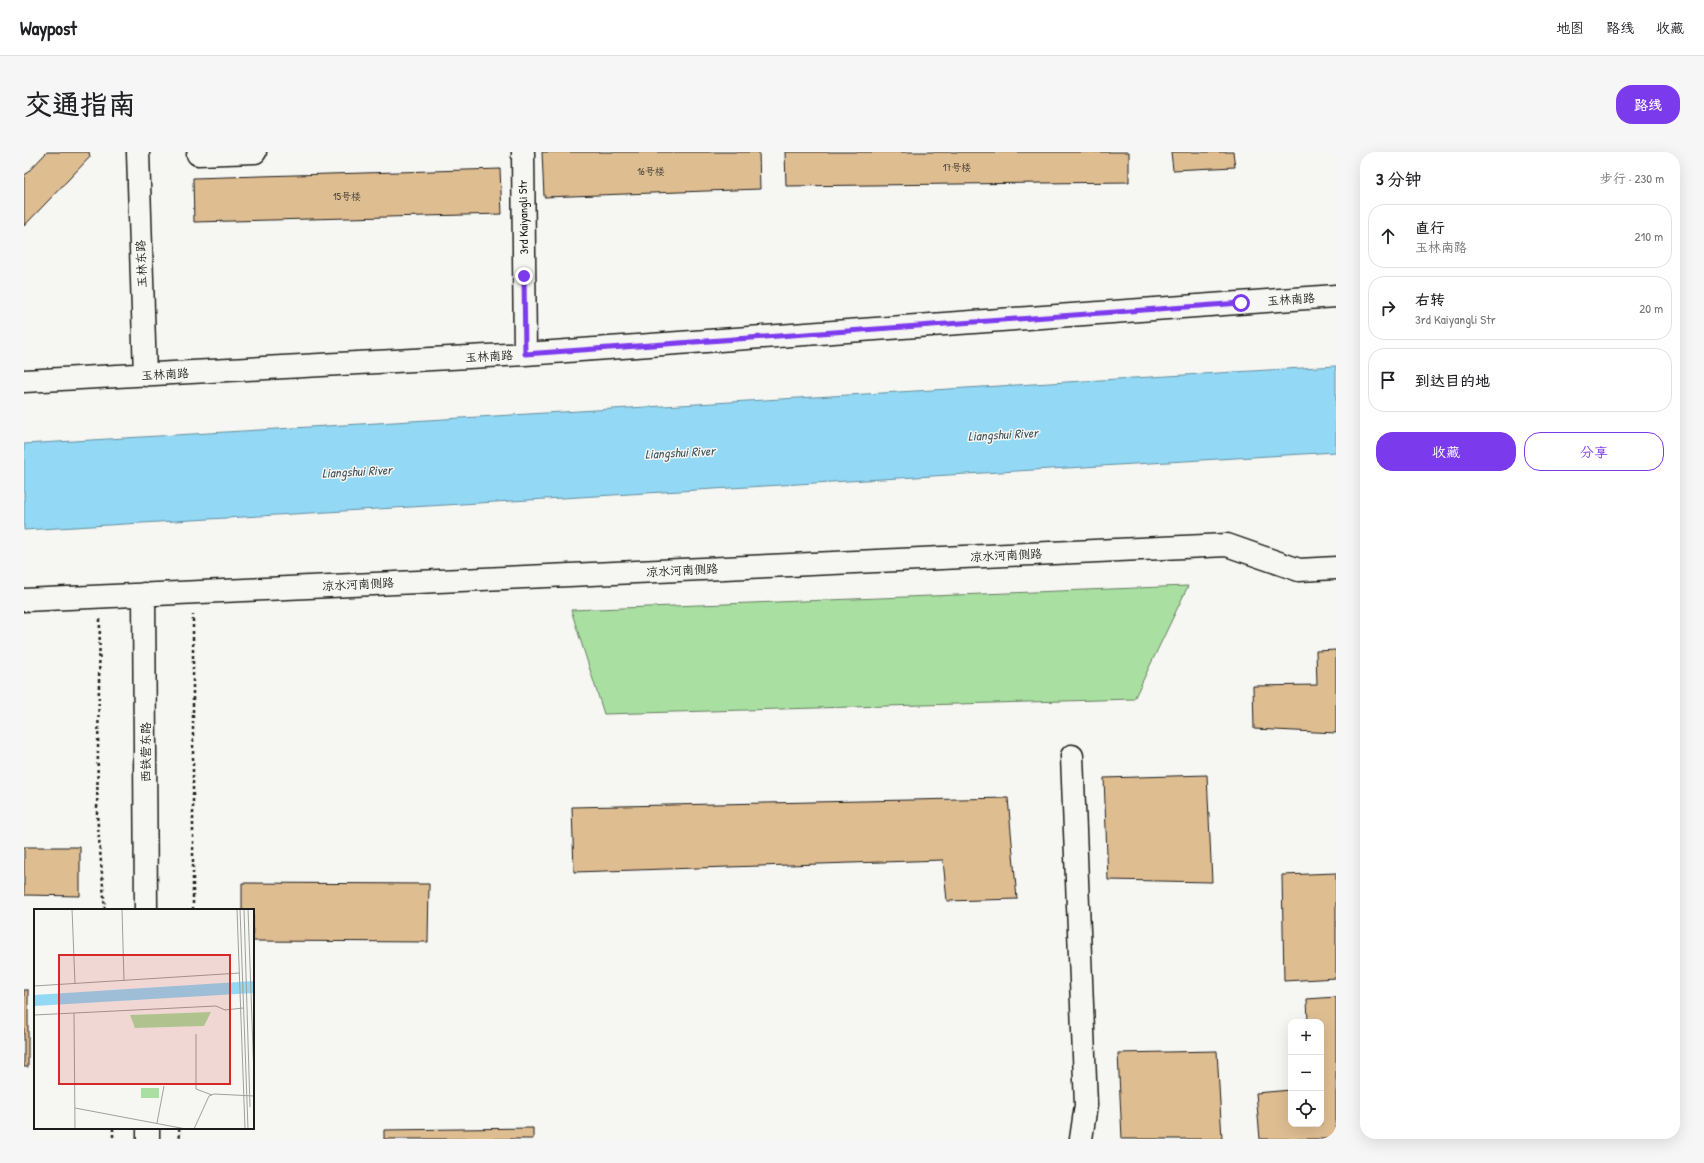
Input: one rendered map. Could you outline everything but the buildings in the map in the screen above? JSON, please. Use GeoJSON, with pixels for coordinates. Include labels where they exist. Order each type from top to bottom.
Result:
{"type":"FeatureCollection","features":[{"type":"Feature","properties":{"kind":"street","name":"玉林东路"},"geometry":{"type":"LineString","coordinates":[[138,152],[145,375]]}},
{"type":"Feature","properties":{"kind":"street"},"geometry":{"type":"LineString","coordinates":[[198,154],[255,152]]}},
{"type":"Feature","properties":{"kind":"street","name":"3rd Kaiyangli Str"},"geometry":{"type":"LineString","coordinates":[[523,152],[525,354]]}},
{"type":"Feature","properties":{"kind":"street","name":"玉林南路"},"geometry":{"type":"LineString","coordinates":[[24,381],[525,354],[1336,296]]}},
{"type":"Feature","properties":{"kind":"street","name":"凉水河南侧路"},"geometry":{"type":"LineString","coordinates":[[24,600],[1227,545],[1300,570],[1336,568]]}},
{"type":"Feature","properties":{"kind":"street","name":"西铁营东路"},"geometry":{"type":"LineString","coordinates":[[144,594],[146,909]]}},
{"type":"Feature","properties":{"kind":"street"},"geometry":{"type":"LineString","coordinates":[[1072,756],[1086,1104],[1081,1139]]}},
{"type":"Feature","properties":{"kind":"path"},"geometry":{"type":"LineString","coordinates":[[193,607],[193,909]]}},
{"type":"Feature","properties":{"kind":"path"},"geometry":{"type":"LineString","coordinates":[[100,617],[97,814],[105,909]]}},
{"type":"Feature","properties":{"kind":"path"},"geometry":{"type":"LineString","coordinates":[[179,1129],[180,1139]]}},
{"type":"Feature","properties":{"kind":"green space"},"geometry":{"type":"Polygon","coordinates":[[[1188,586],[1134,699],[604,714],[571,610],[1188,586]]]}},
{"type":"Feature","properties":{"kind":"water","name":"Liangshui River"},"geometry":{"type":"Polygon","coordinates":[[[1336,366],[1336,452],[24,530],[24,444],[1336,366]]]}},
{"type":"Feature","properties":{"kind":"route"},"geometry":{"type":"LineString","coordinates":[[524,276],[525,354],[1241,303]]}}]}
